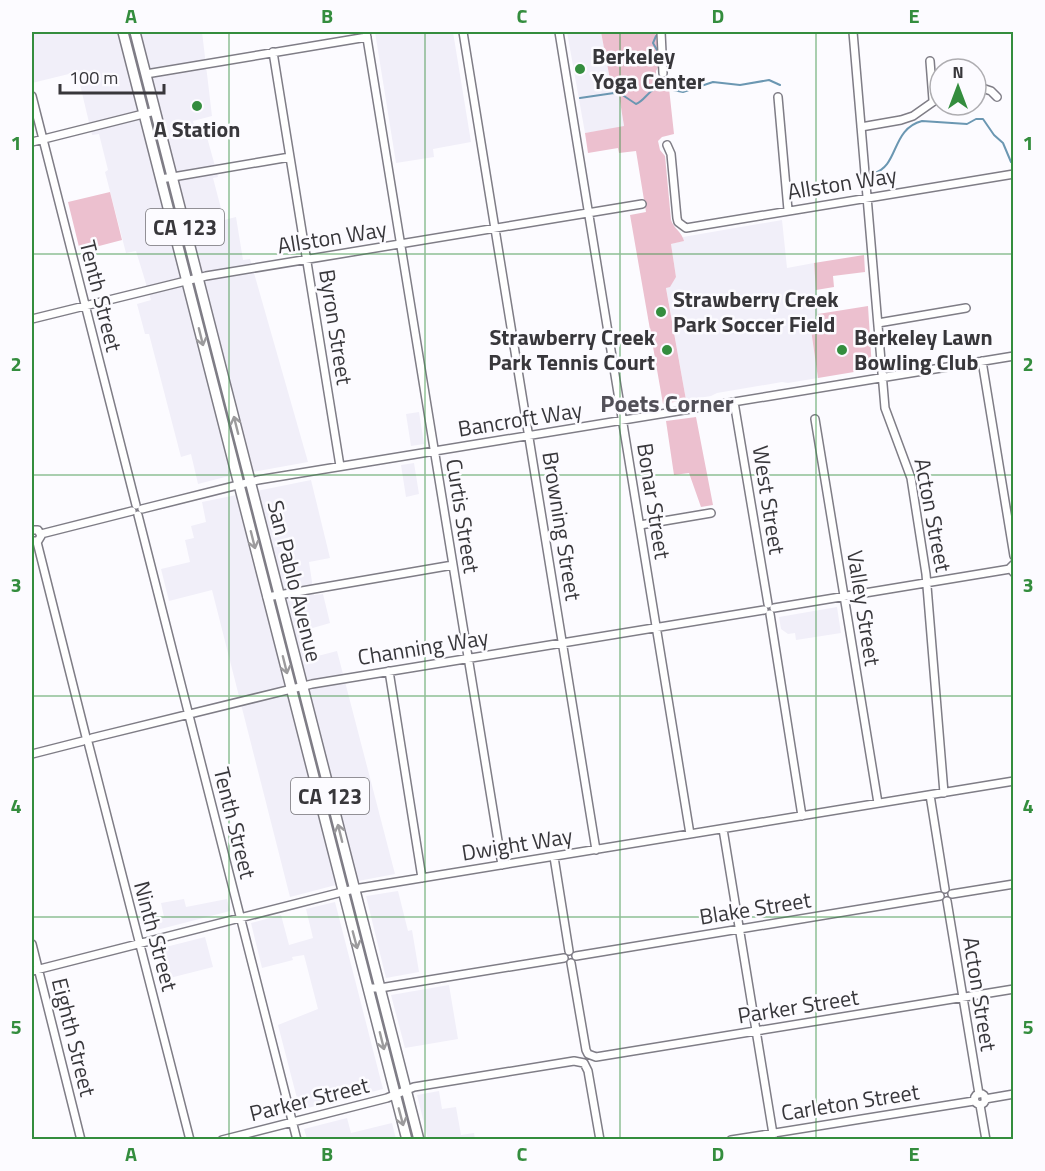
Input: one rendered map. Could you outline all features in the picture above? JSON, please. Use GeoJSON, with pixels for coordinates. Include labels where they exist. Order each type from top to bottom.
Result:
{"type":"FeatureCollection","features":[{"type":"Feature","properties":{"kind":"main road","name":"San Pablo Avenue"},"geometry":{"type":"LineString","coordinates":[[123,32],[407,1140]]}},
{"type":"Feature","properties":{"kind":"main road","name":"San Pablo Avenue"},"geometry":{"type":"LineString","coordinates":[[135,32],[419,1140]]}},
{"type":"Feature","properties":{"kind":"street","name":"Browning Street"},"geometry":{"type":"LineString","coordinates":[[463,32],[596,850]]}},
{"type":"Feature","properties":{"kind":"street","name":"Bonar Street"},"geometry":{"type":"LineString","coordinates":[[559,32],[690,834]]}},
{"type":"Feature","properties":{"kind":"street"},"geometry":{"type":"LineString","coordinates":[[661,32],[663,73]]}},
{"type":"Feature","properties":{"kind":"street","name":"Acton Street"},"geometry":{"type":"LineString","coordinates":[[854,32],[885,413],[908,465],[911,478],[927,583],[945,793]]}},
{"type":"Feature","properties":{"kind":"street"},"geometry":{"type":"LineString","coordinates":[[146,74],[367,34]]}},
{"type":"Feature","properties":{"kind":"street","name":"Curtis Street"},"geometry":{"type":"LineString","coordinates":[[367,34],[502,865]]}},
{"type":"Feature","properties":{"kind":"street","name":"Byron Street"},"geometry":{"type":"LineString","coordinates":[[273,52],[340,466]]}},
{"type":"Feature","properties":{"kind":"street"},"geometry":{"type":"LineString","coordinates":[[988,90],[997,96]]}},
{"type":"Feature","properties":{"kind":"street","name":"Tenth Street"},"geometry":{"type":"LineString","coordinates":[[32,96],[297,1140]]}},
{"type":"Feature","properties":{"kind":"street"},"geometry":{"type":"LineString","coordinates":[[778,96],[788,210]]}},
{"type":"Feature","properties":{"kind":"street"},"geometry":{"type":"LineString","coordinates":[[861,127],[913,116],[928,105]]}},
{"type":"Feature","properties":{"kind":"street"},"geometry":{"type":"LineString","coordinates":[[32,142],[155,111]]}},
{"type":"Feature","properties":{"kind":"street","name":"Allston Way"},"geometry":{"type":"LineString","coordinates":[[668,145],[671,154],[675,210],[678,222],[686,228],[1014,174]]}},
{"type":"Feature","properties":{"kind":"street"},"geometry":{"type":"LineString","coordinates":[[161,179],[290,157]]}},
{"type":"Feature","properties":{"kind":"street","name":"Allston Way"},"geometry":{"type":"LineString","coordinates":[[32,319],[187,280],[642,204]]}},
{"type":"Feature","properties":{"kind":"street"},"geometry":{"type":"LineString","coordinates":[[878,323],[966,308]]}},
{"type":"Feature","properties":{"kind":"street","name":"Bancroft Way"},"geometry":{"type":"LineString","coordinates":[[41,534],[239,484],[1014,356]]}},
{"type":"Feature","properties":{"kind":"street"},"geometry":{"type":"LineString","coordinates":[[982,361],[1014,556]]}},
{"type":"Feature","properties":{"kind":"street","name":"West Street"},"geometry":{"type":"LineString","coordinates":[[734,402],[802,816]]}},
{"type":"Feature","properties":{"kind":"street","name":"Valley Street"},"geometry":{"type":"LineString","coordinates":[[815,419],[878,804]]}},
{"type":"Feature","properties":{"kind":"street"},"geometry":{"type":"LineString","coordinates":[[640,525],[711,513]]}},
{"type":"Feature","properties":{"kind":"street"},"geometry":{"type":"LineString","coordinates":[[32,527],[41,534],[40,540],[34,542]]}},
{"type":"Feature","properties":{"kind":"street","name":"Ninth Street"},"geometry":{"type":"LineString","coordinates":[[34,542],[190,1140]]}},
{"type":"Feature","properties":{"kind":"street"},"geometry":{"type":"LineString","coordinates":[[267,597],[453,565]]}},
{"type":"Feature","properties":{"kind":"street","name":"Channing Way"},"geometry":{"type":"LineString","coordinates":[[32,754],[291,688],[1012,569]]}},
{"type":"Feature","properties":{"kind":"street"},"geometry":{"type":"LineString","coordinates":[[389,671],[422,878]]}},
{"type":"Feature","properties":{"kind":"street","name":"Dwight Way"},"geometry":{"type":"LineString","coordinates":[[35,970],[343,892],[1014,781]]}},
{"type":"Feature","properties":{"kind":"street"},"geometry":{"type":"LineString","coordinates":[[930,795],[945,889]]}},
{"type":"Feature","properties":{"kind":"street"},"geometry":{"type":"LineString","coordinates":[[723,829],[773,1136]]}},
{"type":"Feature","properties":{"kind":"street"},"geometry":{"type":"LineString","coordinates":[[368,988],[380,988],[567,954],[574,952],[575,960],[571,963],[567,962],[567,954],[554,857]]}},
{"type":"Feature","properties":{"kind":"street"},"geometry":{"type":"LineString","coordinates":[[952,894],[1014,884]]}},
{"type":"Feature","properties":{"kind":"street"},"geometry":{"type":"LineString","coordinates":[[945,889],[950,890],[952,894]]}},
{"type":"Feature","properties":{"kind":"street"},"geometry":{"type":"LineString","coordinates":[[945,889],[941,891],[943,898],[950,899],[952,894]]}},
{"type":"Feature","properties":{"kind":"street","name":"Acton Street"},"geometry":{"type":"LineString","coordinates":[[943,898],[986,1140]]}},
{"type":"Feature","properties":{"kind":"street","name":"Blake Street"},"geometry":{"type":"LineString","coordinates":[[576,956],[943,898]]}},
{"type":"Feature","properties":{"kind":"street","name":"Eighth Street"},"geometry":{"type":"LineString","coordinates":[[32,944],[35,970],[81,1140]]}},
{"type":"Feature","properties":{"kind":"street","name":"Parker Street"},"geometry":{"type":"LineString","coordinates":[[571,963],[585,1045],[588,1054],[600,1057],[1014,989]]}},
{"type":"Feature","properties":{"kind":"street","name":"Parker Street"},"geometry":{"type":"LineString","coordinates":[[222,1140],[414,1087],[574,1061],[582,1062],[588,1071],[600,1140]]}},
{"type":"Feature","properties":{"kind":"street","name":"Carleton Street"},"geometry":{"type":"LineString","coordinates":[[731,1140],[773,1136],[1014,1094]]}},
{"type":"Feature","properties":{"kind":"shaded area"},"geometry":{"type":"Polygon","coordinates":[[[32,32],[202,32],[212,116],[193,121],[196,132],[205,130],[218,177],[213,178],[224,220],[236,217],[243,260],[250,259],[308,462],[198,484],[191,454],[181,457],[149,334],[145,334],[137,304],[151,300],[136,251],[126,253],[105,172],[108,170],[99,134],[92,135],[77,72],[32,83],[32,32]]]}},
{"type":"Feature","properties":{"kind":"shaded area"},"geometry":{"type":"Polygon","coordinates":[[[375,32],[453,32],[471,142],[433,149],[434,157],[396,163],[375,32]]]}},
{"type":"Feature","properties":{"kind":"shaded area"},"geometry":{"type":"Polygon","coordinates":[[[567,32],[601,32],[612,89],[618,89],[624,127],[585,133],[567,32]]]}},
{"type":"Feature","properties":{"kind":"shaded area"},"geometry":{"type":"Polygon","coordinates":[[[601,32],[656,32],[659,65],[656,77],[661,81],[668,79],[674,134],[662,137],[658,141],[660,150],[665,156],[671,220],[684,241],[671,244],[676,277],[670,287],[666,288],[686,400],[663,404],[630,215],[646,212],[636,151],[619,153],[618,148],[588,153],[585,133],[624,126],[618,89],[612,90],[601,32]]]}},
{"type":"Feature","properties":{"kind":"shaded area"},"geometry":{"type":"Polygon","coordinates":[[[110,192],[122,240],[80,251],[68,202],[110,192]]]}},
{"type":"Feature","properties":{"kind":"shaded area"},"geometry":{"type":"Polygon","coordinates":[[[782,220],[787,268],[814,263],[820,329],[811,331],[818,378],[782,382],[686,400],[666,287],[670,286],[676,277],[671,244],[683,241],[683,237],[782,220]]]}},
{"type":"Feature","properties":{"kind":"shaded area"},"geometry":{"type":"Polygon","coordinates":[[[864,255],[865,272],[833,276],[834,287],[816,290],[814,263],[864,255]]]}},
{"type":"Feature","properties":{"kind":"shaded area","name":"Berkeley Lawn Bowling Club"},"geometry":{"type":"Polygon","coordinates":[[[868,306],[872,369],[818,378],[811,330],[820,329],[818,314],[868,306]]]}},
{"type":"Feature","properties":{"kind":"shaded area"},"geometry":{"type":"Polygon","coordinates":[[[419,412],[424,444],[411,446],[406,414],[419,412]]]}},
{"type":"Feature","properties":{"kind":"shaded area"},"geometry":{"type":"Polygon","coordinates":[[[696,417],[713,505],[701,507],[689,473],[674,475],[666,421],[696,417]]]}},
{"type":"Feature","properties":{"kind":"shaded area"},"geometry":{"type":"Polygon","coordinates":[[[414,463],[419,494],[406,497],[401,465],[414,463]]]}},
{"type":"Feature","properties":{"kind":"shaded area"},"geometry":{"type":"Polygon","coordinates":[[[311,480],[330,558],[309,562],[314,595],[323,594],[330,623],[299,632],[306,659],[337,651],[395,874],[290,897],[212,590],[169,601],[161,569],[190,562],[185,540],[194,538],[191,526],[206,522],[202,502],[311,480]]]}},
{"type":"Feature","properties":{"kind":"shaded area"},"geometry":{"type":"Polygon","coordinates":[[[837,607],[841,633],[796,640],[795,633],[788,634],[781,629],[779,617],[837,607]]]}},
{"type":"Feature","properties":{"kind":"shaded area"},"geometry":{"type":"Polygon","coordinates":[[[398,891],[408,931],[412,930],[419,972],[386,978],[366,896],[398,891]]]}},
{"type":"Feature","properties":{"kind":"shaded area"},"geometry":{"type":"Polygon","coordinates":[[[184,899],[186,907],[227,899],[230,911],[149,932],[146,921],[164,917],[161,903],[184,899]]]}},
{"type":"Feature","properties":{"kind":"shaded area"},"geometry":{"type":"Polygon","coordinates":[[[335,902],[383,1089],[300,1110],[278,1025],[318,1009],[304,955],[262,968],[251,923],[281,915],[289,945],[313,938],[306,909],[335,902]]]}},
{"type":"Feature","properties":{"kind":"shaded area"},"geometry":{"type":"Polygon","coordinates":[[[205,937],[213,967],[162,980],[154,950],[205,937]]]}},
{"type":"Feature","properties":{"kind":"shaded area"},"geometry":{"type":"Polygon","coordinates":[[[449,985],[458,1039],[405,1048],[391,995],[449,985]]]}},
{"type":"Feature","properties":{"kind":"shaded area"},"geometry":{"type":"Polygon","coordinates":[[[439,1091],[442,1109],[456,1107],[461,1135],[474,1133],[475,1139],[428,1139],[417,1095],[439,1091]]]}},
{"type":"Feature","properties":{"kind":"shaded area"},"geometry":{"type":"Polygon","coordinates":[[[347,1118],[351,1133],[392,1123],[396,1139],[307,1139],[304,1129],[347,1118]]]}},
{"type":"Feature","properties":{"kind":"waterway"},"geometry":{"type":"LineString","coordinates":[[656,36],[653,43],[657,50],[658,64]]}},
{"type":"Feature","properties":{"kind":"waterway"},"geometry":{"type":"LineString","coordinates":[[673,90],[683,92],[713,82],[740,85],[769,80],[780,85]]}},
{"type":"Feature","properties":{"kind":"waterway"},"geometry":{"type":"LineString","coordinates":[[580,98],[614,93],[621,94],[636,104],[653,90],[660,88]]}},
{"type":"Feature","properties":{"kind":"waterway"},"geometry":{"type":"LineString","coordinates":[[874,173],[888,163],[905,132],[912,125],[922,121],[967,124],[976,119],[983,119],[1003,143],[1011,162]]}},
{"type":"Feature","properties":{"kind":"place","name":"Berkeley Yoga Center"},"geometry":{"type":"Point","coordinates":[580,69]}},
{"type":"Feature","properties":{"kind":"place","name":"A Station"},"geometry":{"type":"Point","coordinates":[197,106]}},
{"type":"Feature","properties":{"kind":"place","name":"Strawberry Creek Park Soccer Field"},"geometry":{"type":"Point","coordinates":[661,312]}},
{"type":"Feature","properties":{"kind":"place","name":"Strawberry Creek Park Tennis Court"},"geometry":{"type":"Point","coordinates":[667,350]}},
{"type":"Feature","properties":{"kind":"place","name":"Berkeley Lawn Bowling Club"},"geometry":{"type":"Point","coordinates":[842,350]}},
{"type":"Feature","properties":{"kind":"district","name":"Poets Corner"},"geometry":{"type":"Point","coordinates":[667,403]}}]}
